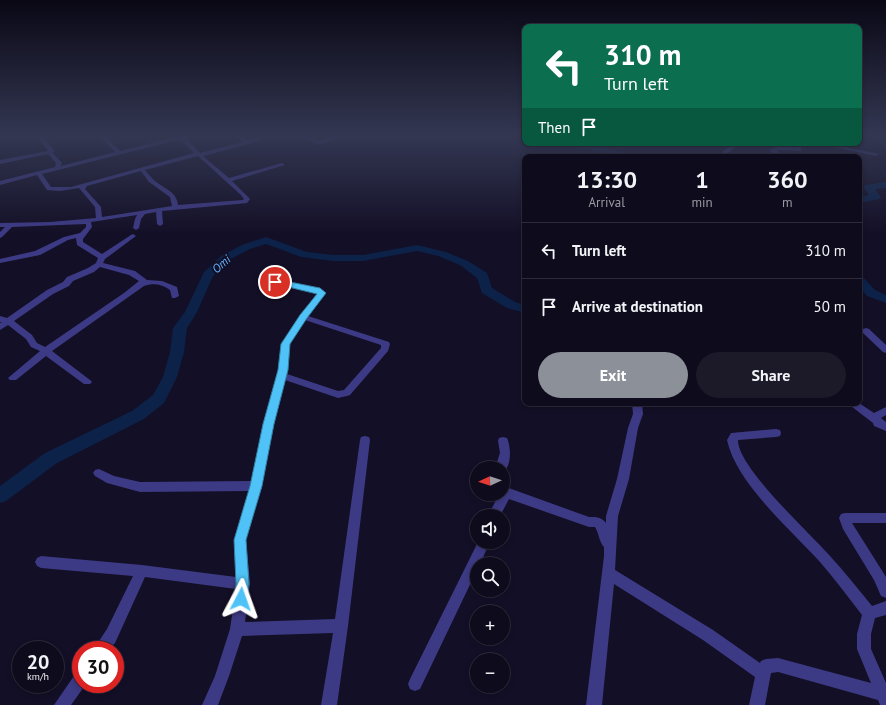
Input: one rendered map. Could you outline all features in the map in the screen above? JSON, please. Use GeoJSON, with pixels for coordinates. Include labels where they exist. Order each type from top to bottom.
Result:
{"type":"FeatureCollection","features":[{"type":"Feature","properties":{"kind":"street"},"geometry":{"type":"LineString","coordinates":[[0,183],[63,168]]}},
{"type":"Feature","properties":{"kind":"street"},"geometry":{"type":"LineString","coordinates":[[39,174],[49,189],[58,190],[84,186],[91,182],[146,168]]}},
{"type":"Feature","properties":{"kind":"street"},"geometry":{"type":"LineString","coordinates":[[0,224],[87,221],[159,211],[175,207],[245,202],[247,198],[214,168]]}},
{"type":"Feature","properties":{"kind":"street"},"geometry":{"type":"LineString","coordinates":[[229,180],[272,168]]}},
{"type":"Feature","properties":{"kind":"street"},"geometry":{"type":"LineString","coordinates":[[142,169],[149,179],[173,197],[176,204],[175,207]]}},
{"type":"Feature","properties":{"kind":"street"},"geometry":{"type":"LineString","coordinates":[[84,186],[82,189],[98,207],[99,219]]}},
{"type":"Feature","properties":{"kind":"street"},"geometry":{"type":"LineString","coordinates":[[159,211],[160,224]]}},
{"type":"Feature","properties":{"kind":"street"},"geometry":{"type":"LineString","coordinates":[[136,228],[138,219],[142,213]]}},
{"type":"Feature","properties":{"kind":"street"},"geometry":{"type":"LineString","coordinates":[[87,221],[89,227],[79,239],[80,243],[100,261],[132,273],[143,280],[141,284]]}},
{"type":"Feature","properties":{"kind":"street"},"geometry":{"type":"LineString","coordinates":[[0,236],[11,224]]}},
{"type":"Feature","properties":{"kind":"street"},"geometry":{"type":"LineString","coordinates":[[0,261],[37,253],[66,238],[82,235]]}},
{"type":"Feature","properties":{"kind":"street"},"geometry":{"type":"LineString","coordinates":[[0,327],[4,320],[66,284],[70,279],[91,270],[100,261],[133,236]]}},
{"type":"Feature","properties":{"kind":"street"},"geometry":{"type":"LineString","coordinates":[[13,378],[46,351],[141,284],[152,281],[169,284],[174,288],[175,296]]}},
{"type":"Feature","properties":{"kind":"street"},"geometry":{"type":"LineString","coordinates":[[210,705],[222,676],[237,629],[242,584],[240,540],[256,486],[268,424],[282,376],[285,344],[303,317],[322,293],[317,290],[275,282]]}},
{"type":"Feature","properties":{"kind":"street"},"geometry":{"type":"LineString","coordinates":[[282,376],[338,395],[347,393],[385,349],[386,344],[303,317]]}},
{"type":"Feature","properties":{"kind":"street"},"geometry":{"type":"LineString","coordinates":[[4,320],[29,337],[34,345],[46,351],[87,382]]}},
{"type":"Feature","properties":{"kind":"street"},"geometry":{"type":"LineString","coordinates":[[866,331],[886,350]]}},
{"type":"Feature","properties":{"kind":"street"},"geometry":{"type":"LineString","coordinates":[[594,705],[610,556],[612,516],[623,479],[633,428],[638,414],[637,406]]}},
{"type":"Feature","properties":{"kind":"street"},"geometry":{"type":"LineString","coordinates":[[856,406],[882,425]]}},
{"type":"Feature","properties":{"kind":"street"},"geometry":{"type":"LineString","coordinates":[[882,425],[876,418],[878,415],[886,411]]}},
{"type":"Feature","properties":{"kind":"street"},"geometry":{"type":"LineString","coordinates":[[776,433],[734,436],[732,440],[734,449],[760,490],[826,560],[869,613]]}},
{"type":"Feature","properties":{"kind":"street"},"geometry":{"type":"LineString","coordinates":[[329,705],[341,626],[365,440]]}},
{"type":"Feature","properties":{"kind":"street"},"geometry":{"type":"LineString","coordinates":[[503,441],[505,453],[503,461]]}},
{"type":"Feature","properties":{"kind":"street"},"geometry":{"type":"LineString","coordinates":[[99,473],[111,480],[140,487],[256,486]]}},
{"type":"Feature","properties":{"kind":"street"},"geometry":{"type":"LineString","coordinates":[[510,494],[589,522],[598,522],[605,532],[610,556]]}},
{"type":"Feature","properties":{"kind":"street"},"geometry":{"type":"LineString","coordinates":[[886,518],[845,518],[847,525],[879,576],[886,592]]}},
{"type":"Feature","properties":{"kind":"street"},"geometry":{"type":"LineString","coordinates":[[415,684],[481,549]]}},
{"type":"Feature","properties":{"kind":"street"},"geometry":{"type":"LineString","coordinates":[[41,562],[142,571],[242,584]]}},
{"type":"Feature","properties":{"kind":"street"},"geometry":{"type":"LineString","coordinates":[[106,641],[142,571]]}},
{"type":"Feature","properties":{"kind":"street"},"geometry":{"type":"LineString","coordinates":[[608,573],[708,635],[763,674]]}},
{"type":"Feature","properties":{"kind":"street"},"geometry":{"type":"LineString","coordinates":[[869,613],[886,608]]}},
{"type":"Feature","properties":{"kind":"street"},"geometry":{"type":"LineString","coordinates":[[869,613],[864,634],[864,649],[884,698]]}},
{"type":"Feature","properties":{"kind":"street"},"geometry":{"type":"LineString","coordinates":[[237,629],[341,626]]}},
{"type":"Feature","properties":{"kind":"street"},"geometry":{"type":"LineString","coordinates":[[757,705],[766,666],[778,665],[884,698]]}},
{"type":"Feature","properties":{"kind":"street"},"geometry":{"type":"LineString","coordinates":[[62,705],[72,691]]}},
{"type":"Feature","properties":{"kind":"waterway"},"geometry":{"type":"LineString","coordinates":[[862,199],[876,197],[868,187],[886,185]]}},
{"type":"Feature","properties":{"kind":"waterway","name":"Omi"},"geometry":{"type":"LineString","coordinates":[[0,496],[51,458],[138,415],[159,399],[170,377],[177,352],[180,328],[191,312],[208,275],[225,258],[246,247],[266,240],[305,255],[333,258],[363,258],[417,248],[442,254],[464,263],[483,276],[486,290],[511,305],[522,308]]}},
{"type":"Feature","properties":{"kind":"waterway","name":"Omi"},"geometry":{"type":"LineString","coordinates":[[862,283],[871,293],[886,299]]}},
{"type":"Feature","properties":{"kind":"route"},"geometry":{"type":"LineString","coordinates":[[241,599],[242,584],[240,540],[244,522],[256,486],[268,424],[280,384],[283,370],[285,344],[303,317],[322,293],[317,290],[275,282]]}}]}
